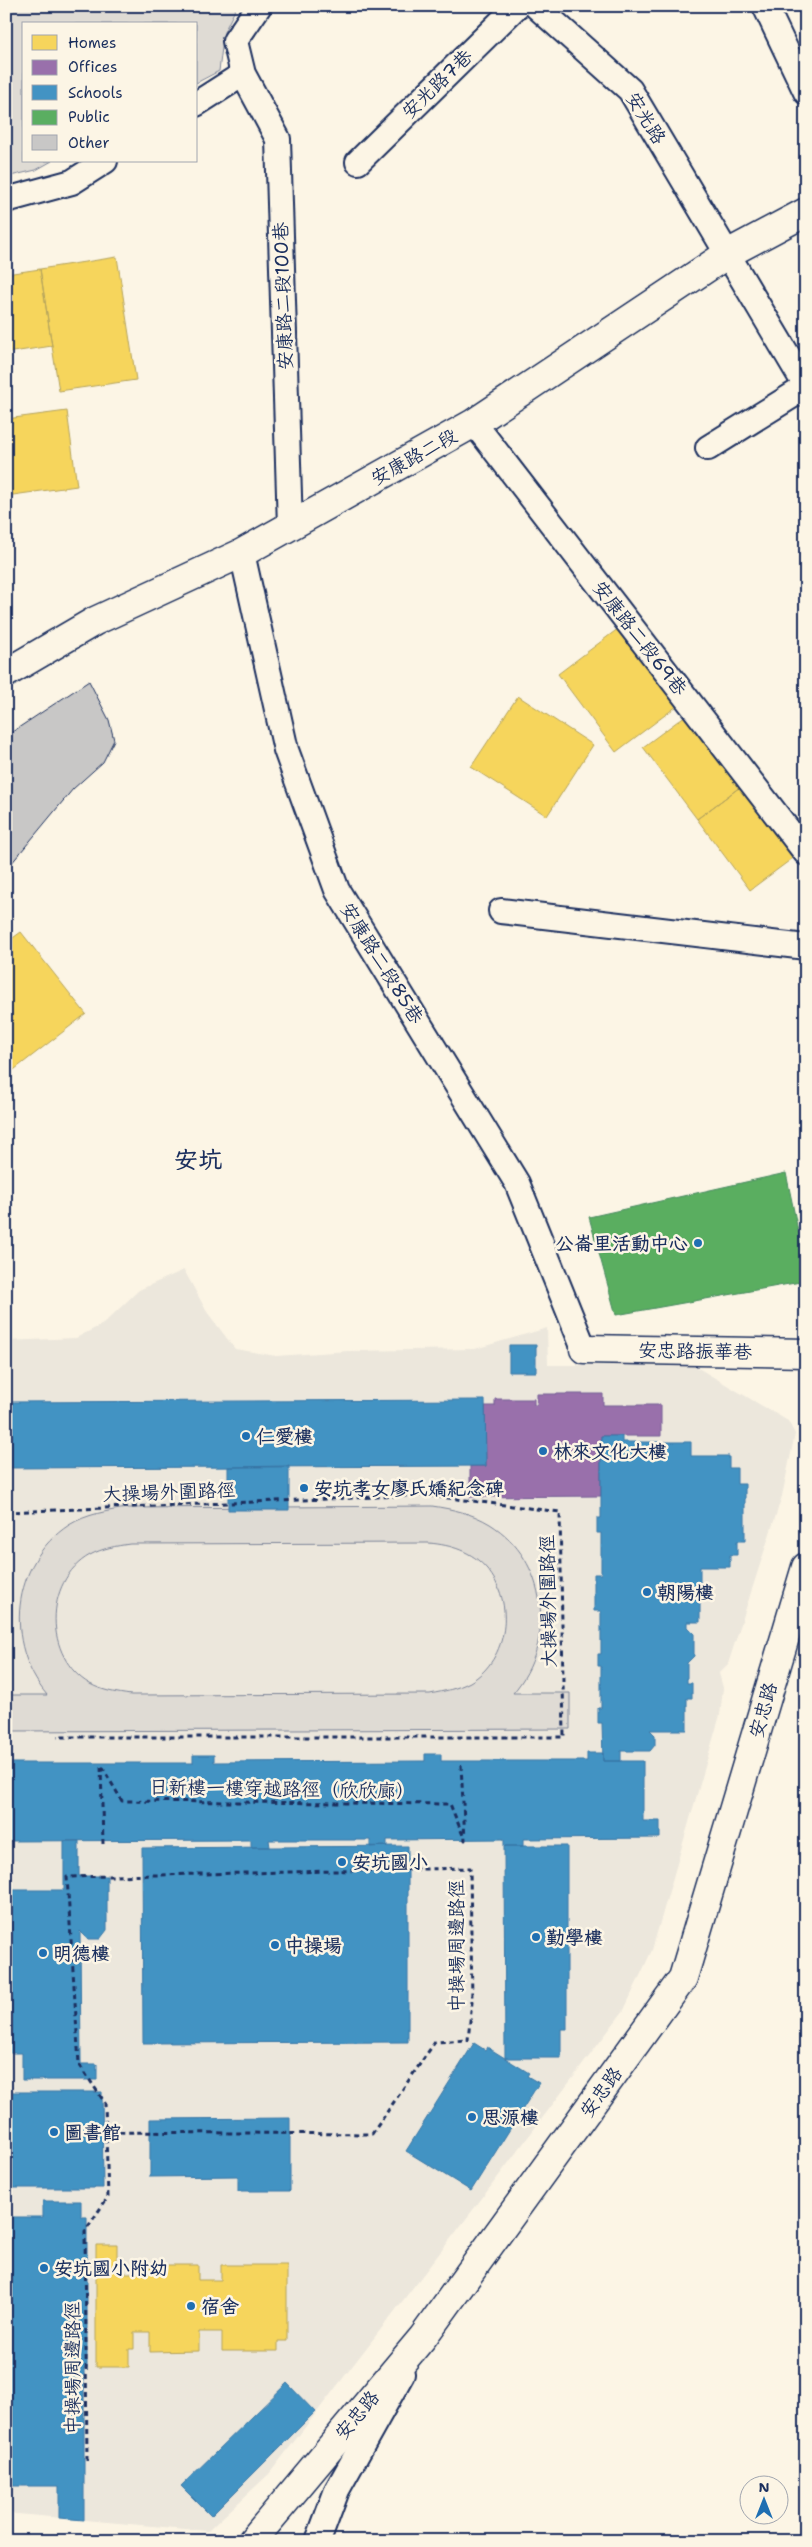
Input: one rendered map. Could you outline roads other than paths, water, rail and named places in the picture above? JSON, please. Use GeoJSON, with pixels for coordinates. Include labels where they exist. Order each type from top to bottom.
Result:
{"type":"FeatureCollection","features":[{"type":"Feature","properties":{"kind":"street","name":"安康路二段"},"geometry":{"type":"LineString","coordinates":[[6,673],[95,621],[242,553],[474,424],[729,253],[806,212]]}},
{"type":"Feature","properties":{"kind":"street","name":"安忠路振華巷"},"geometry":{"type":"LineString","coordinates":[[584,1348],[806,1353]]}},
{"type":"Feature","properties":{"kind":"street","name":"安忠路"},"geometry":{"type":"LineString","coordinates":[[252,2541],[423,2337],[683,1978],[806,1567]]}},
{"type":"Feature","properties":{"kind":"lane","name":"安康路二段100巷"},"geometry":{"type":"LineString","coordinates":[[259,6],[235,41],[244,74],[278,139],[290,527]]}},
{"type":"Feature","properties":{"kind":"lane","name":"安光路7巷"},"geometry":{"type":"LineString","coordinates":[[358,162],[517,6]]}},
{"type":"Feature","properties":{"kind":"lane","name":"安光路"},"geometry":{"type":"LineString","coordinates":[[536,6],[630,90],[729,253],[806,386]]}},
{"type":"Feature","properties":{"kind":"lane"},"geometry":{"type":"LineString","coordinates":[[765,6],[806,92]]}},
{"type":"Feature","properties":{"kind":"lane"},"geometry":{"type":"LineString","coordinates":[[198,103],[244,74]]}},
{"type":"Feature","properties":{"kind":"lane"},"geometry":{"type":"LineString","coordinates":[[6,200],[72,182],[103,162]]}},
{"type":"Feature","properties":{"kind":"lane"},"geometry":{"type":"LineString","coordinates":[[708,448],[806,386]]}},
{"type":"Feature","properties":{"kind":"lane","name":"安康路二段69巷"},"geometry":{"type":"LineString","coordinates":[[474,424],[806,853]]}},
{"type":"Feature","properties":{"kind":"lane","name":"安康路二段85巷"},"geometry":{"type":"LineString","coordinates":[[242,553],[286,750],[337,890],[517,1183],[584,1348]]}},
{"type":"Feature","properties":{"kind":"lane"},"geometry":{"type":"LineString","coordinates":[[501,911],[806,947]]}},
{"type":"Feature","properties":{"kind":"lane"},"geometry":{"type":"LineString","coordinates":[[318,2541],[337,2490],[423,2337]]}},
{"type":"Feature","properties":{"kind":"place","name":"公崙里活動中心"},"geometry":{"type":"Point","coordinates":[698,1243]}},
{"type":"Feature","properties":{"kind":"place","name":"仁愛樓"},"geometry":{"type":"Point","coordinates":[246,1436]}},
{"type":"Feature","properties":{"kind":"place","name":"林來文化大樓"},"geometry":{"type":"Point","coordinates":[543,1451]}},
{"type":"Feature","properties":{"kind":"place","name":"安坑孝女廖氏嬌紀念碑"},"geometry":{"type":"Point","coordinates":[304,1488]}},
{"type":"Feature","properties":{"kind":"place","name":"朝陽樓"},"geometry":{"type":"Point","coordinates":[647,1592]}},
{"type":"Feature","properties":{"kind":"place","name":"安坑國小"},"geometry":{"type":"Point","coordinates":[342,1862]}},
{"type":"Feature","properties":{"kind":"place","name":"勤學樓"},"geometry":{"type":"Point","coordinates":[536,1937]}},
{"type":"Feature","properties":{"kind":"place","name":"中操場"},"geometry":{"type":"Point","coordinates":[275,1945]}},
{"type":"Feature","properties":{"kind":"place","name":"明德樓"},"geometry":{"type":"Point","coordinates":[43,1953]}},
{"type":"Feature","properties":{"kind":"place","name":"思源樓"},"geometry":{"type":"Point","coordinates":[472,2117]}},
{"type":"Feature","properties":{"kind":"place","name":"圖書館"},"geometry":{"type":"Point","coordinates":[54,2132]}},
{"type":"Feature","properties":{"kind":"place","name":"安坑國小附幼"},"geometry":{"type":"Point","coordinates":[44,2268]}},
{"type":"Feature","properties":{"kind":"place","name":"宿舍"},"geometry":{"type":"Point","coordinates":[191,2306]}},
{"type":"Feature","properties":{"kind":"district","name":"安坑"},"geometry":{"type":"Point","coordinates":[198,1160]}}]}
